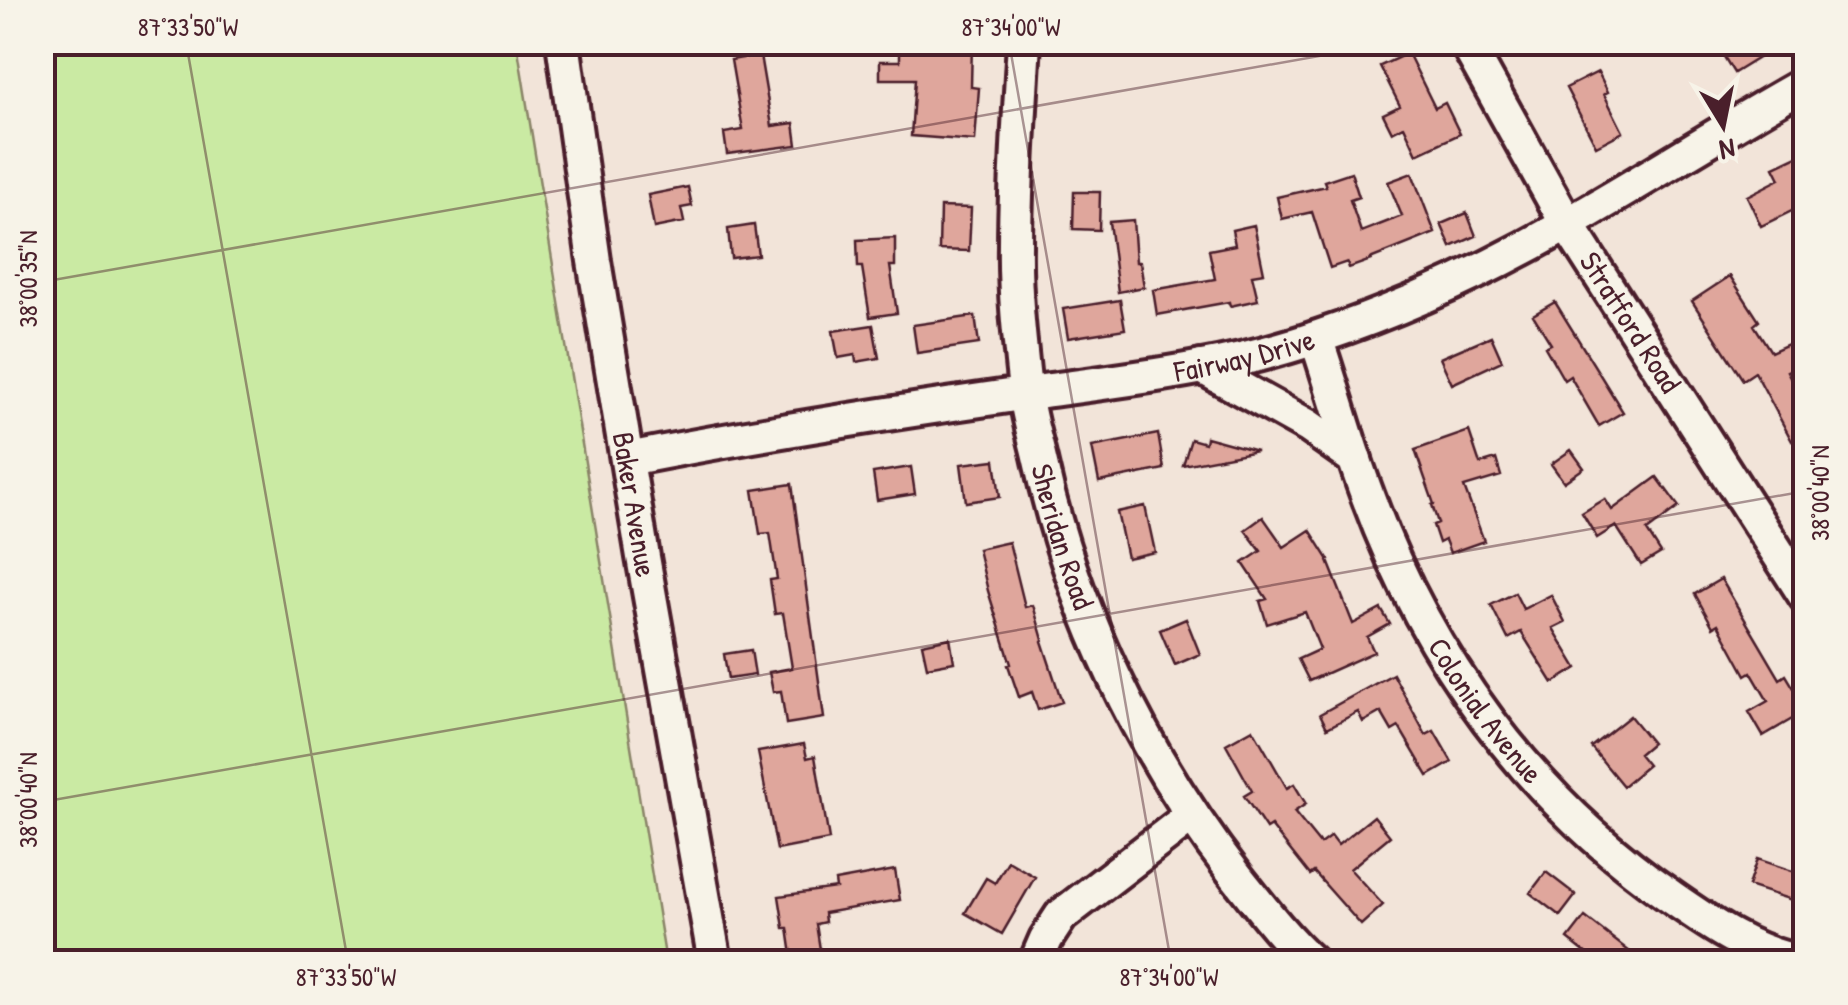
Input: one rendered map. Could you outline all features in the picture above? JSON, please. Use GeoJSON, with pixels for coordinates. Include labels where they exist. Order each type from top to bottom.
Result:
{"type":"FeatureCollection","features":[{"type":"Feature","properties":{"kind":"street","name":"Baker Avenue"},"geometry":{"type":"LineString","coordinates":[[564,42],[594,261],[715,962]]}},
{"type":"Feature","properties":{"kind":"street","name":"Sheridan Road"},"geometry":{"type":"LineString","coordinates":[[1024,42],[1014,250],[1025,394],[1045,486],[1084,609],[1129,709],[1192,815],[1251,895],[1311,962]]}},
{"type":"Feature","properties":{"kind":"street","name":"Stratford Road"},"geometry":{"type":"LineString","coordinates":[[1466,42],[1567,224],[1806,597]]}},
{"type":"Feature","properties":{"kind":"street","name":"Fairway Drive"},"geometry":{"type":"LineString","coordinates":[[628,458],[742,436],[1202,367],[1316,338],[1468,276],[1567,224],[1806,83]]}},
{"type":"Feature","properties":{"kind":"street","name":"Colonial Avenue"},"geometry":{"type":"LineString","coordinates":[[1316,338],[1368,500],[1433,638],[1464,690],[1529,772],[1578,822],[1638,874],[1754,948],[1804,962]]}},
{"type":"Feature","properties":{"kind":"street"},"geometry":{"type":"LineString","coordinates":[[1202,367],[1308,426],[1354,459]]}},
{"type":"Feature","properties":{"kind":"street"},"geometry":{"type":"LineString","coordinates":[[1036,962],[1061,916],[1192,815]]}},
{"type":"Feature","properties":{"kind":"green space"},"geometry":{"type":"Polygon","coordinates":[[[42,43],[517,43],[666,962],[43,962],[42,43]]]}},
{"type":"Feature","properties":{"kind":"building"},"geometry":{"type":"Polygon","coordinates":[[[944,42],[972,42],[971,87],[979,88],[975,141],[911,136],[915,79],[880,79],[880,61],[900,61],[900,49],[944,49],[944,42]]]}},
{"type":"Feature","properties":{"kind":"building"},"geometry":{"type":"Polygon","coordinates":[[[1715,42],[1751,42],[1760,57],[1734,73],[1715,42]]]}},
{"type":"Feature","properties":{"kind":"building"},"geometry":{"type":"Polygon","coordinates":[[[1408,53],[1435,108],[1445,103],[1460,134],[1417,154],[1404,126],[1392,132],[1383,114],[1400,106],[1380,66],[1408,53]]]}},
{"type":"Feature","properties":{"kind":"building"},"geometry":{"type":"Polygon","coordinates":[[[760,55],[772,126],[794,123],[797,145],[727,154],[724,133],[743,130],[731,60],[760,55]]]}},
{"type":"Feature","properties":{"kind":"building"},"geometry":{"type":"Polygon","coordinates":[[[1598,72],[1623,132],[1596,146],[1566,88],[1598,72]]]}},
{"type":"Feature","properties":{"kind":"building"},"geometry":{"type":"Polygon","coordinates":[[[1806,152],[1806,204],[1761,226],[1747,196],[1780,179],[1774,167],[1806,152]]]}},
{"type":"Feature","properties":{"kind":"building"},"geometry":{"type":"Polygon","coordinates":[[[1351,172],[1359,197],[1350,200],[1361,232],[1402,216],[1388,182],[1412,173],[1435,233],[1349,268],[1347,262],[1330,268],[1312,212],[1282,219],[1277,197],[1326,186],[1324,181],[1351,172]]]}},
{"type":"Feature","properties":{"kind":"building"},"geometry":{"type":"Polygon","coordinates":[[[688,187],[692,206],[681,208],[684,222],[654,228],[648,195],[688,187]]]}},
{"type":"Feature","properties":{"kind":"building"},"geometry":{"type":"Polygon","coordinates":[[[1074,192],[1100,192],[1099,230],[1073,229],[1074,192]]]}},
{"type":"Feature","properties":{"kind":"building"},"geometry":{"type":"Polygon","coordinates":[[[940,207],[971,208],[969,251],[939,250],[940,207]]]}},
{"type":"Feature","properties":{"kind":"building"},"geometry":{"type":"Polygon","coordinates":[[[1467,213],[1476,236],[1451,247],[1441,224],[1467,213]]]}},
{"type":"Feature","properties":{"kind":"building"},"geometry":{"type":"Polygon","coordinates":[[[1133,220],[1136,262],[1140,262],[1144,287],[1118,292],[1109,222],[1133,220]]]}},
{"type":"Feature","properties":{"kind":"building"},"geometry":{"type":"Polygon","coordinates":[[[754,225],[758,255],[731,258],[728,229],[754,225]]]}},
{"type":"Feature","properties":{"kind":"building"},"geometry":{"type":"Polygon","coordinates":[[[1254,225],[1264,273],[1252,275],[1258,300],[1157,315],[1153,290],[1215,279],[1209,250],[1235,245],[1232,230],[1254,225]]]}},
{"type":"Feature","properties":{"kind":"building"},"geometry":{"type":"Polygon","coordinates":[[[895,238],[895,266],[890,266],[897,313],[870,317],[862,267],[858,267],[857,240],[895,238]]]}},
{"type":"Feature","properties":{"kind":"building"},"geometry":{"type":"Polygon","coordinates":[[[1730,276],[1759,321],[1754,325],[1771,352],[1806,336],[1806,362],[1787,371],[1806,406],[1806,434],[1792,441],[1755,372],[1743,380],[1692,301],[1730,276]]]}},
{"type":"Feature","properties":{"kind":"building"},"geometry":{"type":"Polygon","coordinates":[[[1120,300],[1125,329],[1068,338],[1063,309],[1120,300]]]}},
{"type":"Feature","properties":{"kind":"building"},"geometry":{"type":"Polygon","coordinates":[[[1555,302],[1623,412],[1599,426],[1570,376],[1564,380],[1545,347],[1551,344],[1533,315],[1555,302]]]}},
{"type":"Feature","properties":{"kind":"building"},"geometry":{"type":"Polygon","coordinates":[[[975,316],[979,344],[917,353],[913,325],[975,316]]]}},
{"type":"Feature","properties":{"kind":"building"},"geometry":{"type":"Polygon","coordinates":[[[873,325],[879,358],[856,362],[855,355],[838,358],[833,331],[873,325]]]}},
{"type":"Feature","properties":{"kind":"building"},"geometry":{"type":"Polygon","coordinates":[[[1491,336],[1502,361],[1452,384],[1440,358],[1491,336]]]}},
{"type":"Feature","properties":{"kind":"building"},"geometry":{"type":"Polygon","coordinates":[[[1469,431],[1480,464],[1496,459],[1501,476],[1464,487],[1484,541],[1450,553],[1445,540],[1439,543],[1433,525],[1438,523],[1434,504],[1415,450],[1469,431]]]}},
{"type":"Feature","properties":{"kind":"building"},"geometry":{"type":"Polygon","coordinates":[[[1158,434],[1164,469],[1099,482],[1092,447],[1158,434]]]}},
{"type":"Feature","properties":{"kind":"building"},"geometry":{"type":"Polygon","coordinates":[[[1206,437],[1257,451],[1183,465],[1191,439],[1205,443],[1206,437]]]}},
{"type":"Feature","properties":{"kind":"building"},"geometry":{"type":"Polygon","coordinates":[[[1571,450],[1584,468],[1564,482],[1551,464],[1571,450]]]}},
{"type":"Feature","properties":{"kind":"building"},"geometry":{"type":"Polygon","coordinates":[[[995,460],[1000,497],[966,502],[961,464],[995,460]]]}},
{"type":"Feature","properties":{"kind":"building"},"geometry":{"type":"Polygon","coordinates":[[[911,467],[915,494],[877,500],[873,473],[911,467]]]}},
{"type":"Feature","properties":{"kind":"building"},"geometry":{"type":"Polygon","coordinates":[[[1657,477],[1679,507],[1647,531],[1661,553],[1641,565],[1616,526],[1597,538],[1582,513],[1605,499],[1612,510],[1657,477]]]}},
{"type":"Feature","properties":{"kind":"building"},"geometry":{"type":"Polygon","coordinates":[[[792,484],[824,718],[786,724],[781,691],[773,692],[769,672],[792,668],[783,613],[775,614],[770,580],[777,579],[770,533],[760,534],[753,490],[792,484]]]}},
{"type":"Feature","properties":{"kind":"building"},"geometry":{"type":"Polygon","coordinates":[[[1145,506],[1155,552],[1127,558],[1117,512],[1145,506]]]}},
{"type":"Feature","properties":{"kind":"building"},"geometry":{"type":"Polygon","coordinates":[[[1263,517],[1284,547],[1310,530],[1329,560],[1353,624],[1381,609],[1390,624],[1367,637],[1374,652],[1309,681],[1298,659],[1320,649],[1305,612],[1267,624],[1260,601],[1267,599],[1243,563],[1261,551],[1245,530],[1263,517]]]}},
{"type":"Feature","properties":{"kind":"building"},"geometry":{"type":"Polygon","coordinates":[[[1009,542],[1025,607],[1033,605],[1062,702],[1038,710],[1032,692],[1019,697],[978,549],[1009,542]]]}},
{"type":"Feature","properties":{"kind":"building"},"geometry":{"type":"Polygon","coordinates":[[[1721,579],[1780,679],[1786,675],[1806,708],[1763,736],[1749,712],[1768,701],[1751,672],[1746,675],[1718,624],[1713,627],[1695,594],[1721,579]]]}},
{"type":"Feature","properties":{"kind":"building"},"geometry":{"type":"Polygon","coordinates":[[[1515,593],[1523,609],[1551,595],[1565,622],[1553,628],[1577,668],[1553,683],[1521,632],[1508,639],[1491,605],[1515,593]]]}},
{"type":"Feature","properties":{"kind":"building"},"geometry":{"type":"Polygon","coordinates":[[[1186,619],[1200,654],[1175,665],[1160,630],[1186,619]]]}},
{"type":"Feature","properties":{"kind":"building"},"geometry":{"type":"Polygon","coordinates":[[[950,638],[954,662],[927,667],[922,644],[950,638]]]}},
{"type":"Feature","properties":{"kind":"building"},"geometry":{"type":"Polygon","coordinates":[[[751,650],[755,675],[728,679],[724,654],[751,650]]]}},
{"type":"Feature","properties":{"kind":"building"},"geometry":{"type":"Polygon","coordinates":[[[1393,674],[1426,735],[1434,731],[1452,762],[1428,776],[1399,727],[1392,731],[1381,712],[1363,722],[1358,712],[1327,728],[1320,714],[1393,674]]]}},
{"type":"Feature","properties":{"kind":"building"},"geometry":{"type":"Polygon","coordinates":[[[1630,716],[1652,743],[1639,754],[1648,765],[1623,786],[1591,747],[1630,716]]]}},
{"type":"Feature","properties":{"kind":"building"},"geometry":{"type":"Polygon","coordinates":[[[1253,729],[1287,788],[1294,784],[1306,804],[1294,812],[1320,844],[1331,836],[1338,845],[1374,816],[1390,836],[1350,869],[1383,905],[1361,925],[1314,872],[1310,875],[1271,826],[1266,829],[1244,796],[1252,791],[1226,744],[1253,729]]]}},
{"type":"Feature","properties":{"kind":"building"},"geometry":{"type":"Polygon","coordinates":[[[804,744],[807,758],[815,756],[829,840],[777,850],[758,752],[804,744]]]}},
{"type":"Feature","properties":{"kind":"building"},"geometry":{"type":"Polygon","coordinates":[[[1757,859],[1804,875],[1795,901],[1748,886],[1757,859]]]}},
{"type":"Feature","properties":{"kind":"building"},"geometry":{"type":"Polygon","coordinates":[[[1008,861],[1035,877],[1002,934],[965,913],[986,878],[995,883],[1008,861]]]}},
{"type":"Feature","properties":{"kind":"building"},"geometry":{"type":"Polygon","coordinates":[[[895,870],[900,900],[824,913],[825,922],[816,924],[822,962],[793,962],[779,896],[836,888],[835,881],[895,870]]]}},
{"type":"Feature","properties":{"kind":"building"},"geometry":{"type":"Polygon","coordinates":[[[1546,872],[1576,895],[1560,916],[1530,893],[1546,872]]]}},
{"type":"Feature","properties":{"kind":"building"},"geometry":{"type":"Polygon","coordinates":[[[1585,917],[1643,962],[1597,962],[1568,939],[1585,917]]]}}]}
